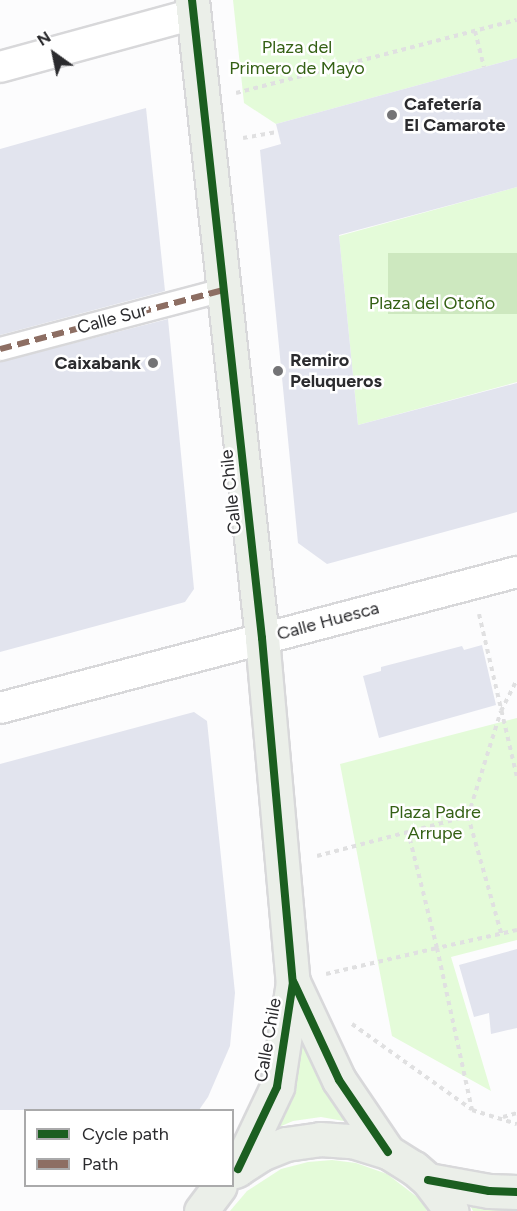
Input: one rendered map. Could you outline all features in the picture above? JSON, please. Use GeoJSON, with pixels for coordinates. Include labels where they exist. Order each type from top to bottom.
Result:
{"type":"FeatureCollection","features":[{"type":"Feature","properties":{"kind":"main road","name":"Calle Chile"},"geometry":{"type":"LineString","coordinates":[[193,7],[262,638],[285,865],[293,982],[277,1086],[234,1168]]}},
{"type":"Feature","properties":{"kind":"main road","name":"Calle Chile"},"geometry":{"type":"LineString","coordinates":[[293,982],[339,1080],[388,1152]]}},
{"type":"Feature","properties":{"kind":"main road"},"geometry":{"type":"LineString","coordinates":[[234,1173],[274,1148],[304,1140],[352,1141],[388,1152],[428,1180],[451,1211]]}},
{"type":"Feature","properties":{"kind":"main road"},"geometry":{"type":"LineString","coordinates":[[428,1180],[489,1191],[517,1192]]}},
{"type":"Feature","properties":{"kind":"main road"},"geometry":{"type":"LineString","coordinates":[[201,1211],[221,1187]]}},
{"type":"Feature","properties":{"kind":"street"},"geometry":{"type":"LineString","coordinates":[[0,67],[193,7]]}},
{"type":"Feature","properties":{"kind":"street","name":"Calle Sur"},"geometry":{"type":"LineString","coordinates":[[0,349],[223,290]]}},
{"type":"Feature","properties":{"kind":"street","name":"Calle Huesca"},"geometry":{"type":"LineString","coordinates":[[0,708],[517,572]]}},
{"type":"Feature","properties":{"kind":"path"},"geometry":{"type":"LineString","coordinates":[[203,100],[517,20]]}},
{"type":"Feature","properties":{"kind":"path"},"geometry":{"type":"LineString","coordinates":[[475,30],[484,67]]}},
{"type":"Feature","properties":{"kind":"path"},"geometry":{"type":"LineString","coordinates":[[473,584],[517,777]]}},
{"type":"Feature","properties":{"kind":"path"},"geometry":{"type":"LineString","coordinates":[[501,933],[468,816],[501,711],[517,679]]}},
{"type":"Feature","properties":{"kind":"path"},"geometry":{"type":"LineString","coordinates":[[285,865],[468,816]]}},
{"type":"Feature","properties":{"kind":"path"},"geometry":{"type":"LineString","coordinates":[[408,832],[472,1110]]}},
{"type":"Feature","properties":{"kind":"path"},"geometry":{"type":"LineString","coordinates":[[293,982],[517,930]]}},
{"type":"Feature","properties":{"kind":"path"},"geometry":{"type":"LineString","coordinates":[[350,1022],[472,1110],[502,1117],[517,1124]]}},
{"type":"Feature","properties":{"kind":"path"},"geometry":{"type":"LineString","coordinates":[[502,1117],[517,1113]]}},
{"type":"Feature","properties":{"kind":"green space","name":"Plaza del Primero de Mayo"},"geometry":{"type":"Polygon","coordinates":[[[233,0],[517,0],[517,58],[276,124],[244,103],[233,0]]]}},
{"type":"Feature","properties":{"kind":"green space","name":"Plaza del Otoño"},"geometry":{"type":"Polygon","coordinates":[[[517,187],[517,382],[358,425],[339,236],[517,187]]]}},
{"type":"Feature","properties":{"kind":"green space"},"geometry":{"type":"Polygon","coordinates":[[[388,253],[517,253],[517,314],[388,314],[388,253]]]}},
{"type":"Feature","properties":{"kind":"green space","name":"Plaza Padre Arrupe"},"geometry":{"type":"Polygon","coordinates":[[[517,718],[517,940],[451,957],[491,1091],[392,1036],[340,764],[517,718]]]}},
{"type":"Feature","properties":{"kind":"green space"},"geometry":{"type":"Polygon","coordinates":[[[303,1032],[355,1123],[321,1117],[293,1121],[272,1130],[297,1080],[303,1032]]]}},
{"type":"Feature","properties":{"kind":"green space"},"geometry":{"type":"Polygon","coordinates":[[[332,1160],[356,1163],[387,1174],[421,1200],[427,1211],[230,1211],[247,1191],[281,1169],[308,1162],[332,1160]]]}},
{"type":"Feature","properties":{"kind":"green space"},"geometry":{"type":"Polygon","coordinates":[[[467,1200],[517,1209],[517,1211],[473,1211],[467,1200]]]}},
{"type":"Feature","properties":{"kind":"building"},"geometry":{"type":"Polygon","coordinates":[[[517,58],[517,187],[339,235],[358,425],[517,383],[517,512],[327,564],[298,543],[260,150],[281,144],[276,124],[517,58]]]}},
{"type":"Feature","properties":{"kind":"building"},"geometry":{"type":"Polygon","coordinates":[[[146,108],[165,291],[0,335],[0,149],[146,108]]]}},
{"type":"Feature","properties":{"kind":"building"},"geometry":{"type":"Polygon","coordinates":[[[168,319],[194,589],[185,602],[0,652],[0,362],[168,319]]]}},
{"type":"Feature","properties":{"kind":"building"},"geometry":{"type":"Polygon","coordinates":[[[482,645],[496,705],[379,738],[363,676],[381,671],[381,667],[462,646],[464,650],[482,645]]]}},
{"type":"Feature","properties":{"kind":"building"},"geometry":{"type":"Polygon","coordinates":[[[194,712],[207,721],[235,993],[230,1046],[208,1097],[200,1109],[0,1110],[0,764],[194,712]]]}},
{"type":"Feature","properties":{"kind":"building"},"geometry":{"type":"Polygon","coordinates":[[[517,949],[517,1028],[491,1034],[489,1013],[474,1017],[459,965],[517,949]]]}},
{"type":"Feature","properties":{"kind":"marked path"},"geometry":{"type":"LineString","coordinates":[[0,349],[223,290]]}},
{"type":"Feature","properties":{"kind":"cycle path"},"geometry":{"type":"LineString","coordinates":[[192,0],[262,638],[293,982],[277,1087],[238,1169]]}},
{"type":"Feature","properties":{"kind":"cycle path"},"geometry":{"type":"LineString","coordinates":[[294,983],[339,1080],[388,1152]]}},
{"type":"Feature","properties":{"kind":"cycle path"},"geometry":{"type":"LineString","coordinates":[[428,1180],[489,1191],[517,1192]]}},
{"type":"Feature","properties":{"kind":"place","name":"Cafetería El Camarote"},"geometry":{"type":"Point","coordinates":[392,115]}},
{"type":"Feature","properties":{"kind":"place","name":"Caixabank"},"geometry":{"type":"Point","coordinates":[153,363]}},
{"type":"Feature","properties":{"kind":"place","name":"Remiro Peluqueros"},"geometry":{"type":"Point","coordinates":[278,371]}}]}
